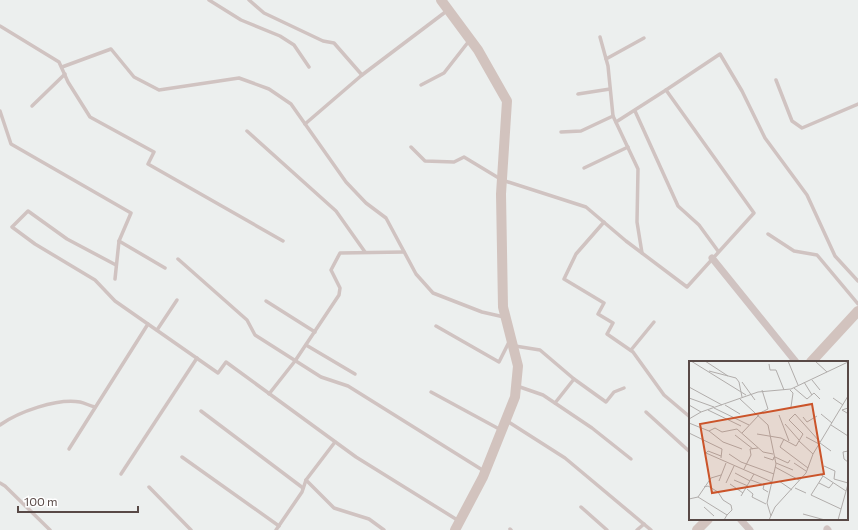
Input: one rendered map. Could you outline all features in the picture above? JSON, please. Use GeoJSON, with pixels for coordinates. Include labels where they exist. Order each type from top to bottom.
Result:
{"type":"FeatureCollection","features":[{"type":"Feature","properties":{"kind":"street"},"geometry":{"type":"LineString","coordinates":[[445,3],[470,40],[507,101],[502,180],[503,307],[518,366],[515,397],[485,472],[457,526]]}},
{"type":"Feature","properties":{"kind":"street"},"geometry":{"type":"LineString","coordinates":[[712,258],[795,361]]}},
{"type":"Feature","properties":{"kind":"street"},"geometry":{"type":"LineString","coordinates":[[812,361],[858,311]]}},
{"type":"Feature","properties":{"kind":"street"},"geometry":{"type":"LineString","coordinates":[[697,530],[707,520]]}},
{"type":"Feature","properties":{"kind":"street"},"geometry":{"type":"LineString","coordinates":[[741,520],[750,530]]}},
{"type":"Feature","properties":{"kind":"lane"},"geometry":{"type":"LineString","coordinates":[[209,0],[240,20],[280,36],[294,45],[308,66]]}},
{"type":"Feature","properties":{"kind":"lane"},"geometry":{"type":"LineString","coordinates":[[249,0],[264,13],[323,41],[334,43],[362,74]]}},
{"type":"Feature","properties":{"kind":"lane"},"geometry":{"type":"LineString","coordinates":[[305,124],[445,3]]}},
{"type":"Feature","properties":{"kind":"lane"},"geometry":{"type":"LineString","coordinates":[[0,26],[59,62],[64,74],[90,117],[154,152],[148,164],[283,241]]}},
{"type":"Feature","properties":{"kind":"lane"},"geometry":{"type":"LineString","coordinates":[[600,38],[606,59],[613,116],[638,169],[637,222],[642,254]]}},
{"type":"Feature","properties":{"kind":"lane"},"geometry":{"type":"LineString","coordinates":[[606,59],[644,38]]}},
{"type":"Feature","properties":{"kind":"lane"},"geometry":{"type":"LineString","coordinates":[[421,85],[444,73],[470,40]]}},
{"type":"Feature","properties":{"kind":"lane"},"geometry":{"type":"LineString","coordinates":[[62,67],[111,49],[134,77],[159,90],[239,78],[269,89],[291,104],[346,182],[366,204],[386,218],[416,274],[433,293],[452,302],[482,312],[505,317]]}},
{"type":"Feature","properties":{"kind":"lane"},"geometry":{"type":"LineString","coordinates":[[616,122],[636,111],[720,54],[742,91],[765,138],[807,195],[835,256],[858,280]]}},
{"type":"Feature","properties":{"kind":"lane"},"geometry":{"type":"LineString","coordinates":[[32,106],[64,74]]}},
{"type":"Feature","properties":{"kind":"lane"},"geometry":{"type":"LineString","coordinates":[[776,80],[792,121],[802,128],[858,104]]}},
{"type":"Feature","properties":{"kind":"lane"},"geometry":{"type":"LineString","coordinates":[[578,94],[610,89]]}},
{"type":"Feature","properties":{"kind":"lane"},"geometry":{"type":"LineString","coordinates":[[411,147],[425,161],[454,162],[464,157],[502,180],[586,207],[642,254],[688,287],[718,251],[754,213],[666,90]]}},
{"type":"Feature","properties":{"kind":"lane"},"geometry":{"type":"LineString","coordinates":[[0,111],[11,144],[131,213],[119,241],[115,279]]}},
{"type":"Feature","properties":{"kind":"lane"},"geometry":{"type":"LineString","coordinates":[[636,111],[678,206],[699,226],[718,251]]}},
{"type":"Feature","properties":{"kind":"lane"},"geometry":{"type":"LineString","coordinates":[[561,132],[581,131],[613,116]]}},
{"type":"Feature","properties":{"kind":"lane"},"geometry":{"type":"LineString","coordinates":[[247,131],[336,211],[365,252]]}},
{"type":"Feature","properties":{"kind":"lane"},"geometry":{"type":"LineString","coordinates":[[584,168],[628,147]]}},
{"type":"Feature","properties":{"kind":"lane"},"geometry":{"type":"LineString","coordinates":[[116,265],[66,239],[28,211],[12,227],[35,244],[95,280],[115,301],[218,373],[226,362],[335,442],[457,526]]}},
{"type":"Feature","properties":{"kind":"lane"},"geometry":{"type":"LineString","coordinates":[[604,222],[576,254],[564,279],[604,303],[598,314],[613,323],[607,334],[631,350],[664,395],[689,416]]}},
{"type":"Feature","properties":{"kind":"lane"},"geometry":{"type":"LineString","coordinates":[[768,234],[794,251],[817,255],[858,304]]}},
{"type":"Feature","properties":{"kind":"lane"},"geometry":{"type":"LineString","coordinates":[[119,241],[165,268]]}},
{"type":"Feature","properties":{"kind":"lane"},"geometry":{"type":"LineString","coordinates":[[269,394],[295,361],[339,295],[340,288],[331,270],[340,253],[404,252]]}},
{"type":"Feature","properties":{"kind":"lane"},"geometry":{"type":"LineString","coordinates":[[178,258],[247,320],[255,335],[321,378],[348,386],[485,472]]}},
{"type":"Feature","properties":{"kind":"lane"},"geometry":{"type":"LineString","coordinates":[[157,330],[177,300]]}},
{"type":"Feature","properties":{"kind":"lane"},"geometry":{"type":"LineString","coordinates":[[266,301],[315,332]]}},
{"type":"Feature","properties":{"kind":"lane"},"geometry":{"type":"LineString","coordinates":[[631,350],[654,322]]}},
{"type":"Feature","properties":{"kind":"lane"},"geometry":{"type":"LineString","coordinates":[[69,448],[148,324]]}},
{"type":"Feature","properties":{"kind":"lane"},"geometry":{"type":"LineString","coordinates":[[436,326],[499,362],[511,342],[540,350],[574,379],[606,402],[614,392],[624,388]]}},
{"type":"Feature","properties":{"kind":"lane"},"geometry":{"type":"LineString","coordinates":[[306,345],[355,374]]}},
{"type":"Feature","properties":{"kind":"lane"},"geometry":{"type":"LineString","coordinates":[[121,474],[197,358]]}},
{"type":"Feature","properties":{"kind":"lane"},"geometry":{"type":"LineString","coordinates":[[555,403],[574,379]]}},
{"type":"Feature","properties":{"kind":"lane"},"geometry":{"type":"LineString","coordinates":[[516,386],[543,395],[592,428],[631,459]]}},
{"type":"Feature","properties":{"kind":"lane"},"geometry":{"type":"LineString","coordinates":[[431,392],[502,430]]}},
{"type":"Feature","properties":{"kind":"lane"},"geometry":{"type":"LineString","coordinates":[[0,425],[12,416],[57,403],[80,402],[95,407]]}},
{"type":"Feature","properties":{"kind":"lane"},"geometry":{"type":"LineString","coordinates":[[201,411],[304,488]]}},
{"type":"Feature","properties":{"kind":"lane"},"geometry":{"type":"LineString","coordinates":[[646,412],[689,451]]}},
{"type":"Feature","properties":{"kind":"lane"},"geometry":{"type":"LineString","coordinates":[[506,420],[565,458],[651,530]]}},
{"type":"Feature","properties":{"kind":"lane"},"geometry":{"type":"LineString","coordinates":[[276,530],[302,492],[306,480],[335,442]]}},
{"type":"Feature","properties":{"kind":"lane"},"geometry":{"type":"LineString","coordinates":[[182,457],[279,526]]}},
{"type":"Feature","properties":{"kind":"lane"},"geometry":{"type":"LineString","coordinates":[[306,480],[334,508],[369,519],[384,530]]}},
{"type":"Feature","properties":{"kind":"lane"},"geometry":{"type":"LineString","coordinates":[[0,483],[5,486],[50,530]]}},
{"type":"Feature","properties":{"kind":"lane"},"geometry":{"type":"LineString","coordinates":[[149,487],[191,530]]}},
{"type":"Feature","properties":{"kind":"lane"},"geometry":{"type":"LineString","coordinates":[[581,508],[607,530]]}},
{"type":"Feature","properties":{"kind":"lane"},"geometry":{"type":"LineString","coordinates":[[637,530],[644,524]]}}]}
